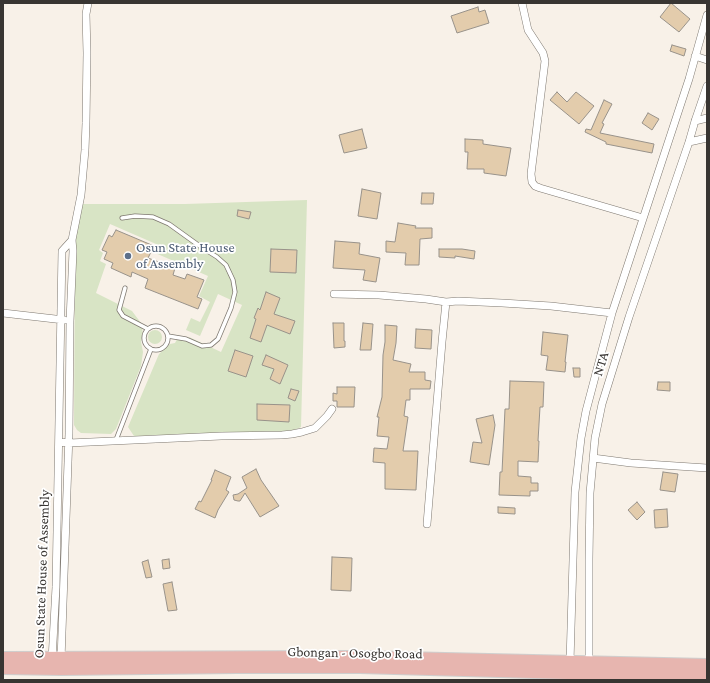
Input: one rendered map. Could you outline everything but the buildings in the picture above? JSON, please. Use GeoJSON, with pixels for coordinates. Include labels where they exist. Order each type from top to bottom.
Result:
{"type":"FeatureCollection","features":[{"type":"Feature","properties":{"kind":"main road","name":"Gbongan - Osogbo Road"},"geometry":{"type":"LineString","coordinates":[[3,668],[56,663],[358,656],[707,665]]}},
{"type":"Feature","properties":{"kind":"main road","name":"Gbongan - Osogbo Road"},"geometry":{"type":"LineString","coordinates":[[3,658],[56,663],[237,667],[360,667],[707,677]]}},
{"type":"Feature","properties":{"kind":"street"},"geometry":{"type":"LineString","coordinates":[[72,240],[81,195],[85,150],[87,68],[86,14],[88,3]]}},
{"type":"Feature","properties":{"kind":"street"},"geometry":{"type":"LineString","coordinates":[[522,3],[528,30],[543,53],[545,61],[531,174],[532,182],[535,186],[540,188],[643,218]]}},
{"type":"Feature","properties":{"kind":"street"},"geometry":{"type":"LineString","coordinates":[[570,662],[575,492],[581,438],[586,411],[612,313],[707,15]]}},
{"type":"Feature","properties":{"kind":"street"},"geometry":{"type":"LineString","coordinates":[[695,56],[707,60]]}},
{"type":"Feature","properties":{"kind":"street","name":"NTA"},"geometry":{"type":"LineString","coordinates":[[589,663],[590,500],[595,438],[602,404],[707,86]]}},
{"type":"Feature","properties":{"kind":"street"},"geometry":{"type":"LineString","coordinates":[[695,121],[707,118]]}},
{"type":"Feature","properties":{"kind":"street"},"geometry":{"type":"LineString","coordinates":[[689,142],[707,138]]}},
{"type":"Feature","properties":{"kind":"street","name":"Osun State House of Assembly"},"geometry":{"type":"LineString","coordinates":[[56,663],[62,251],[72,240]]}},
{"type":"Feature","properties":{"kind":"street","name":"Osun State House of Assembly"},"geometry":{"type":"LineString","coordinates":[[56,663],[69,443],[72,240]]}},
{"type":"Feature","properties":{"kind":"street"},"geometry":{"type":"LineString","coordinates":[[334,294],[379,295],[446,302],[458,301],[551,306],[612,313]]}},
{"type":"Feature","properties":{"kind":"street"},"geometry":{"type":"LineString","coordinates":[[427,524],[446,302]]}},
{"type":"Feature","properties":{"kind":"street"},"geometry":{"type":"LineString","coordinates":[[3,313],[70,321]]}},
{"type":"Feature","properties":{"kind":"street"},"geometry":{"type":"LineString","coordinates":[[59,442],[69,443],[292,434],[315,428],[332,409]]}},
{"type":"Feature","properties":{"kind":"street"},"geometry":{"type":"LineString","coordinates":[[593,458],[631,464],[707,468]]}},
{"type":"Feature","properties":{"kind":"lane"},"geometry":{"type":"LineString","coordinates":[[122,218],[135,216],[152,218],[169,224],[217,257],[226,265],[233,280],[235,292],[218,339],[211,345],[202,346],[186,339],[168,336]]}},
{"type":"Feature","properties":{"kind":"lane"},"geometry":{"type":"LineString","coordinates":[[126,288],[119,310],[123,316],[148,329]]}},
{"type":"Feature","properties":{"kind":"lane"},"geometry":{"type":"LineString","coordinates":[[155,326],[165,331],[168,336],[167,342],[159,350],[148,347],[144,340],[144,336],[148,329],[155,326]]}},
{"type":"Feature","properties":{"kind":"lane"},"geometry":{"type":"LineString","coordinates":[[116,440],[151,349]]}},
{"type":"Feature","properties":{"kind":"green space"},"geometry":{"type":"Polygon","coordinates":[[[307,200],[301,427],[288,433],[134,436],[128,427],[159,354],[170,344],[175,343],[178,337],[187,342],[189,337],[221,352],[242,305],[218,294],[200,336],[186,330],[191,318],[200,322],[210,302],[199,296],[208,276],[153,252],[156,244],[110,224],[99,250],[103,253],[100,261],[106,264],[96,293],[132,311],[141,323],[143,334],[141,342],[143,352],[141,366],[116,429],[111,434],[81,433],[77,430],[74,425],[75,251],[73,245],[80,204],[185,204],[307,200]]]}},
{"type":"Feature","properties":{"kind":"green space"},"geometry":{"type":"Polygon","coordinates":[[[155,330],[160,332],[162,337],[160,342],[155,344],[150,342],[148,337],[150,332],[155,330]]]}},
{"type":"Feature","properties":{"kind":"place","name":"Osun State House of Assembly"},"geometry":{"type":"Point","coordinates":[128,256]}}]}
